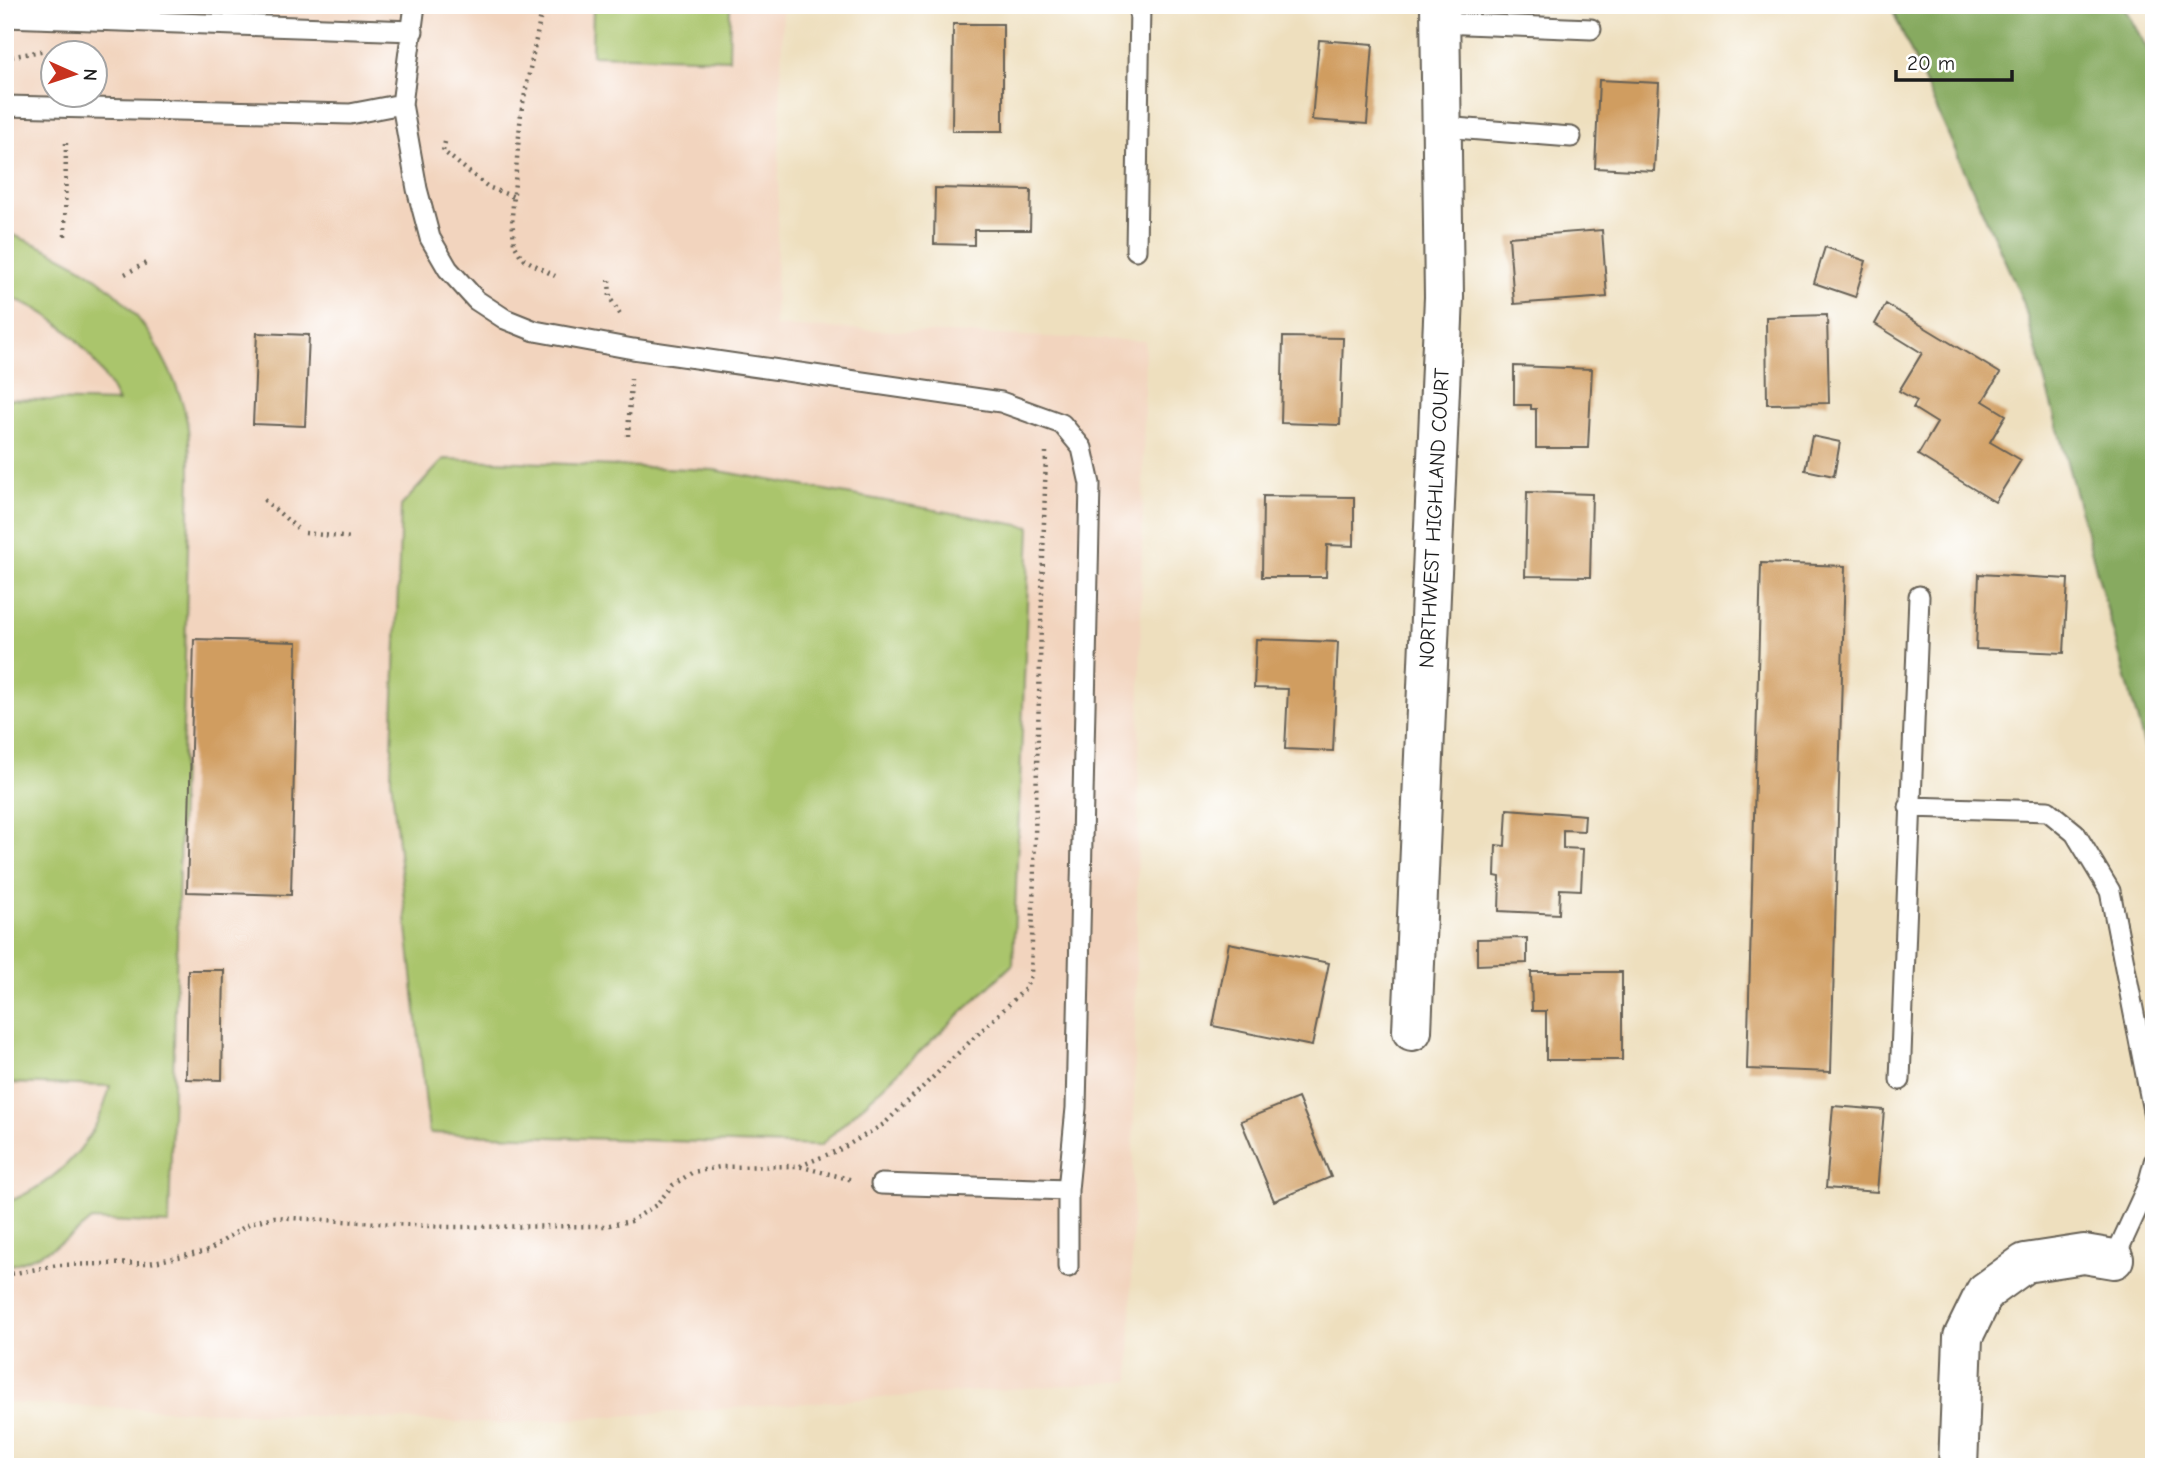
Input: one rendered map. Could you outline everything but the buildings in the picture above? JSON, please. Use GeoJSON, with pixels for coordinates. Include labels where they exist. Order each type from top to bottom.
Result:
{"type":"FeatureCollection","features":[{"type":"Feature","properties":{"kind":"street","name":"NORTHWEST HIGHLAND COURT"},"geometry":{"type":"LineString","coordinates":[[1412,1031],[1444,297],[1440,14]]}},
{"type":"Feature","properties":{"kind":"street"},"geometry":{"type":"LineString","coordinates":[[1958,1467],[1963,1337],[1985,1292],[2025,1263],[2084,1254],[2114,1259]]}},
{"type":"Feature","properties":{"kind":"lane"},"geometry":{"type":"LineString","coordinates":[[415,5],[402,104],[417,189],[430,238],[448,269],[476,300],[505,320],[535,331],[633,349],[1001,402],[1062,424],[1082,448],[1090,498],[1076,1108],[1068,1190],[1068,1267]]}},
{"type":"Feature","properties":{"kind":"lane"},"geometry":{"type":"LineString","coordinates":[[1136,250],[1140,5]]}},
{"type":"Feature","properties":{"kind":"lane"},"geometry":{"type":"LineString","coordinates":[[1440,14],[1591,29]]}},
{"type":"Feature","properties":{"kind":"lane"},"geometry":{"type":"LineString","coordinates":[[5,17],[413,31]]}},
{"type":"Feature","properties":{"kind":"lane"},"geometry":{"type":"LineString","coordinates":[[5,106],[350,114],[402,104]]}},
{"type":"Feature","properties":{"kind":"lane"},"geometry":{"type":"LineString","coordinates":[[1442,127],[1571,137]]}},
{"type":"Feature","properties":{"kind":"lane"},"geometry":{"type":"LineString","coordinates":[[1900,1080],[1919,596]]}},
{"type":"Feature","properties":{"kind":"lane"},"geometry":{"type":"LineString","coordinates":[[1909,807],[2048,811],[2075,833],[2110,891],[2154,1116]]}},
{"type":"Feature","properties":{"kind":"lane"},"geometry":{"type":"LineString","coordinates":[[2114,1259],[2148,1185],[2154,1162]]}},
{"type":"Feature","properties":{"kind":"lane"},"geometry":{"type":"LineString","coordinates":[[871,1183],[1068,1190]]}},
{"type":"Feature","properties":{"kind":"path"},"geometry":{"type":"LineString","coordinates":[[543,5],[521,113],[514,197],[514,244],[522,258],[555,276]]}},
{"type":"Feature","properties":{"kind":"path"},"geometry":{"type":"LineString","coordinates":[[5,58],[38,52]]}},
{"type":"Feature","properties":{"kind":"path"},"geometry":{"type":"LineString","coordinates":[[65,236],[66,140]]}},
{"type":"Feature","properties":{"kind":"path"},"geometry":{"type":"LineString","coordinates":[[445,142],[443,151],[488,187],[514,197]]}},
{"type":"Feature","properties":{"kind":"path"},"geometry":{"type":"LineString","coordinates":[[125,274],[148,262]]}},
{"type":"Feature","properties":{"kind":"path"},"geometry":{"type":"LineString","coordinates":[[609,280],[610,298],[615,310],[631,323]]}},
{"type":"Feature","properties":{"kind":"path"},"geometry":{"type":"LineString","coordinates":[[628,436],[631,374]]}},
{"type":"Feature","properties":{"kind":"path"},"geometry":{"type":"LineString","coordinates":[[800,1167],[841,1149],[884,1124],[1025,989],[1031,976],[1046,439]]}},
{"type":"Feature","properties":{"kind":"path"},"geometry":{"type":"LineString","coordinates":[[264,500],[297,528]]}},
{"type":"Feature","properties":{"kind":"path"},"geometry":{"type":"LineString","coordinates":[[305,533],[352,538]]}},
{"type":"Feature","properties":{"kind":"path"},"geometry":{"type":"LineString","coordinates":[[5,1275],[58,1265],[149,1263],[208,1251],[250,1223],[274,1217],[446,1227],[605,1226],[631,1220],[656,1205],[674,1185],[693,1172],[720,1167],[800,1167],[871,1183]]}},
{"type":"Feature","properties":{"kind":"shaded area"},"geometry":{"type":"Polygon","coordinates":[[[5,5],[783,5],[775,326],[1145,341],[1130,1381],[501,1424],[5,1403],[5,5]]]}},
{"type":"Feature","properties":{"kind":"green space"},"geometry":{"type":"Polygon","coordinates":[[[593,5],[730,5],[729,59],[592,55],[593,5]]]}},
{"type":"Feature","properties":{"kind":"green space"},"geometry":{"type":"Polygon","coordinates":[[[1890,5],[2123,5],[2154,61],[2154,781],[2023,301],[1890,5]]]}},
{"type":"Feature","properties":{"kind":"green space"},"geometry":{"type":"Polygon","coordinates":[[[5,232],[54,252],[96,277],[114,292],[147,330],[170,371],[184,409],[189,435],[190,477],[169,1224],[91,1220],[51,1248],[5,1267],[5,1203],[42,1184],[72,1158],[96,1125],[110,1086],[5,1083],[5,399],[118,402],[98,367],[73,336],[42,312],[5,296],[5,232]]]}},
{"type":"Feature","properties":{"kind":"green space"},"geometry":{"type":"Polygon","coordinates":[[[444,459],[714,470],[1030,527],[1013,964],[820,1146],[429,1133],[391,778],[401,506],[444,459]]]}}]}
